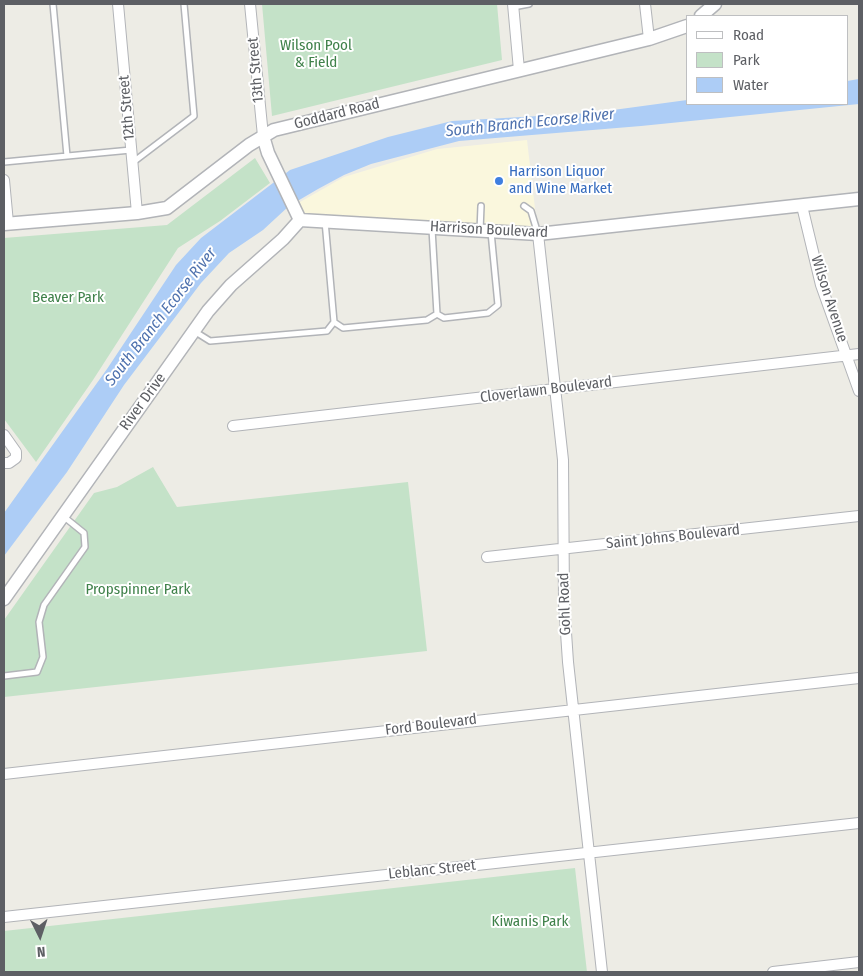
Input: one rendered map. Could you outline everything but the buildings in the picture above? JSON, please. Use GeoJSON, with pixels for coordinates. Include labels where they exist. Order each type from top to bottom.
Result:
{"type":"FeatureCollection","features":[{"type":"Feature","properties":{"kind":"street","name":"12th Street"},"geometry":{"type":"LineString","coordinates":[[118,4],[137,213]]}},
{"type":"Feature","properties":{"kind":"street","name":"13th Street"},"geometry":{"type":"LineString","coordinates":[[250,4],[263,136]]}},
{"type":"Feature","properties":{"kind":"street"},"geometry":{"type":"LineString","coordinates":[[645,4],[649,39]]}},
{"type":"Feature","properties":{"kind":"street"},"geometry":{"type":"LineString","coordinates":[[702,15],[712,5]]}},
{"type":"Feature","properties":{"kind":"street"},"geometry":{"type":"LineString","coordinates":[[513,6],[519,70]]}},
{"type":"Feature","properties":{"kind":"street","name":"Goddard Road"},"geometry":{"type":"LineString","coordinates":[[6,223],[137,213],[167,208],[263,136],[283,127],[686,29]]}},
{"type":"Feature","properties":{"kind":"street"},"geometry":{"type":"LineString","coordinates":[[263,136],[276,170],[300,220]]}},
{"type":"Feature","properties":{"kind":"street"},"geometry":{"type":"LineString","coordinates":[[4,180],[6,223]]}},
{"type":"Feature","properties":{"kind":"street","name":"Harrison Boulevard"},"geometry":{"type":"LineString","coordinates":[[300,220],[538,234],[859,199]]}},
{"type":"Feature","properties":{"kind":"street","name":"Wilson Avenue"},"geometry":{"type":"LineString","coordinates":[[802,206],[821,285],[859,391]]}},
{"type":"Feature","properties":{"kind":"street","name":"River Drive"},"geometry":{"type":"LineString","coordinates":[[4,599],[194,330],[231,285],[283,239],[300,220]]}},
{"type":"Feature","properties":{"kind":"street","name":"Gohl Road"},"geometry":{"type":"LineString","coordinates":[[538,234],[562,460],[565,628],[572,709],[602,972]]}},
{"type":"Feature","properties":{"kind":"street","name":"Cloverlawn Boulevard"},"geometry":{"type":"LineString","coordinates":[[233,426],[859,354]]}},
{"type":"Feature","properties":{"kind":"street"},"geometry":{"type":"LineString","coordinates":[[4,435],[16,452],[16,458],[9,463],[4,463]]}},
{"type":"Feature","properties":{"kind":"street","name":"Saint Johns Boulevard"},"geometry":{"type":"LineString","coordinates":[[487,557],[859,516]]}},
{"type":"Feature","properties":{"kind":"street","name":"Ford Boulevard"},"geometry":{"type":"LineString","coordinates":[[4,774],[859,678]]}},
{"type":"Feature","properties":{"kind":"street","name":"Leblanc Street"},"geometry":{"type":"LineString","coordinates":[[4,917],[859,823]]}},
{"type":"Feature","properties":{"kind":"street"},"geometry":{"type":"LineString","coordinates":[[773,972],[859,962]]}},
{"type":"Feature","properties":{"kind":"lane"},"geometry":{"type":"LineString","coordinates":[[53,4],[67,156]]}},
{"type":"Feature","properties":{"kind":"lane"},"geometry":{"type":"LineString","coordinates":[[132,163],[194,116],[184,4]]}},
{"type":"Feature","properties":{"kind":"lane"},"geometry":{"type":"LineString","coordinates":[[513,6],[529,4]]}},
{"type":"Feature","properties":{"kind":"lane"},"geometry":{"type":"LineString","coordinates":[[4,162],[131,150]]}},
{"type":"Feature","properties":{"kind":"lane"},"geometry":{"type":"LineString","coordinates":[[437,314],[444,318],[488,313],[498,305],[482,206]]}},
{"type":"Feature","properties":{"kind":"lane"},"geometry":{"type":"LineString","coordinates":[[524,206],[530,211],[538,234]]}},
{"type":"Feature","properties":{"kind":"lane"},"geometry":{"type":"LineString","coordinates":[[194,330],[210,341],[327,331],[334,322],[325,220]]}},
{"type":"Feature","properties":{"kind":"lane"},"geometry":{"type":"LineString","coordinates":[[432,228],[437,314]]}},
{"type":"Feature","properties":{"kind":"lane"},"geometry":{"type":"LineString","coordinates":[[334,322],[343,328],[427,320],[437,314]]}},
{"type":"Feature","properties":{"kind":"lane"},"geometry":{"type":"LineString","coordinates":[[4,676],[37,672],[43,658],[39,622],[44,604],[85,547],[84,533],[62,516]]}},
{"type":"Feature","properties":{"kind":"shaded area"},"geometry":{"type":"Polygon","coordinates":[[[527,140],[538,234],[300,220],[293,206],[344,177],[437,149],[527,140]]]}},
{"type":"Feature","properties":{"kind":"green space","name":"Wilson Pool & Field"},"geometry":{"type":"Polygon","coordinates":[[[262,4],[497,4],[502,60],[272,116],[262,4]]]}},
{"type":"Feature","properties":{"kind":"green space","name":"Beaver Park"},"geometry":{"type":"Polygon","coordinates":[[[255,158],[270,183],[220,221],[178,248],[93,380],[36,462],[4,419],[4,238],[167,225],[255,158]]]}},
{"type":"Feature","properties":{"kind":"green space","name":"Propspinner Park"},"geometry":{"type":"Polygon","coordinates":[[[153,467],[177,507],[408,482],[427,651],[4,697],[4,620],[94,493],[117,487],[153,467]]]}},
{"type":"Feature","properties":{"kind":"green space","name":"Kiwanis Park"},"geometry":{"type":"Polygon","coordinates":[[[575,868],[587,972],[4,972],[4,931],[575,868]]]}},
{"type":"Feature","properties":{"kind":"water","name":"South Branch Ecorse River"},"geometry":{"type":"Polygon","coordinates":[[[859,79],[859,104],[641,126],[459,141],[371,164],[344,175],[318,189],[289,206],[263,230],[229,253],[201,283],[124,385],[67,472],[4,556],[4,513],[107,369],[176,265],[201,238],[290,170],[388,137],[452,121],[591,113],[686,100],[686,105],[848,105],[848,81],[859,79]]]}},
{"type":"Feature","properties":{"kind":"place","name":"Harrison Liquor and Wine Market"},"geometry":{"type":"Point","coordinates":[499,181]}}]}
